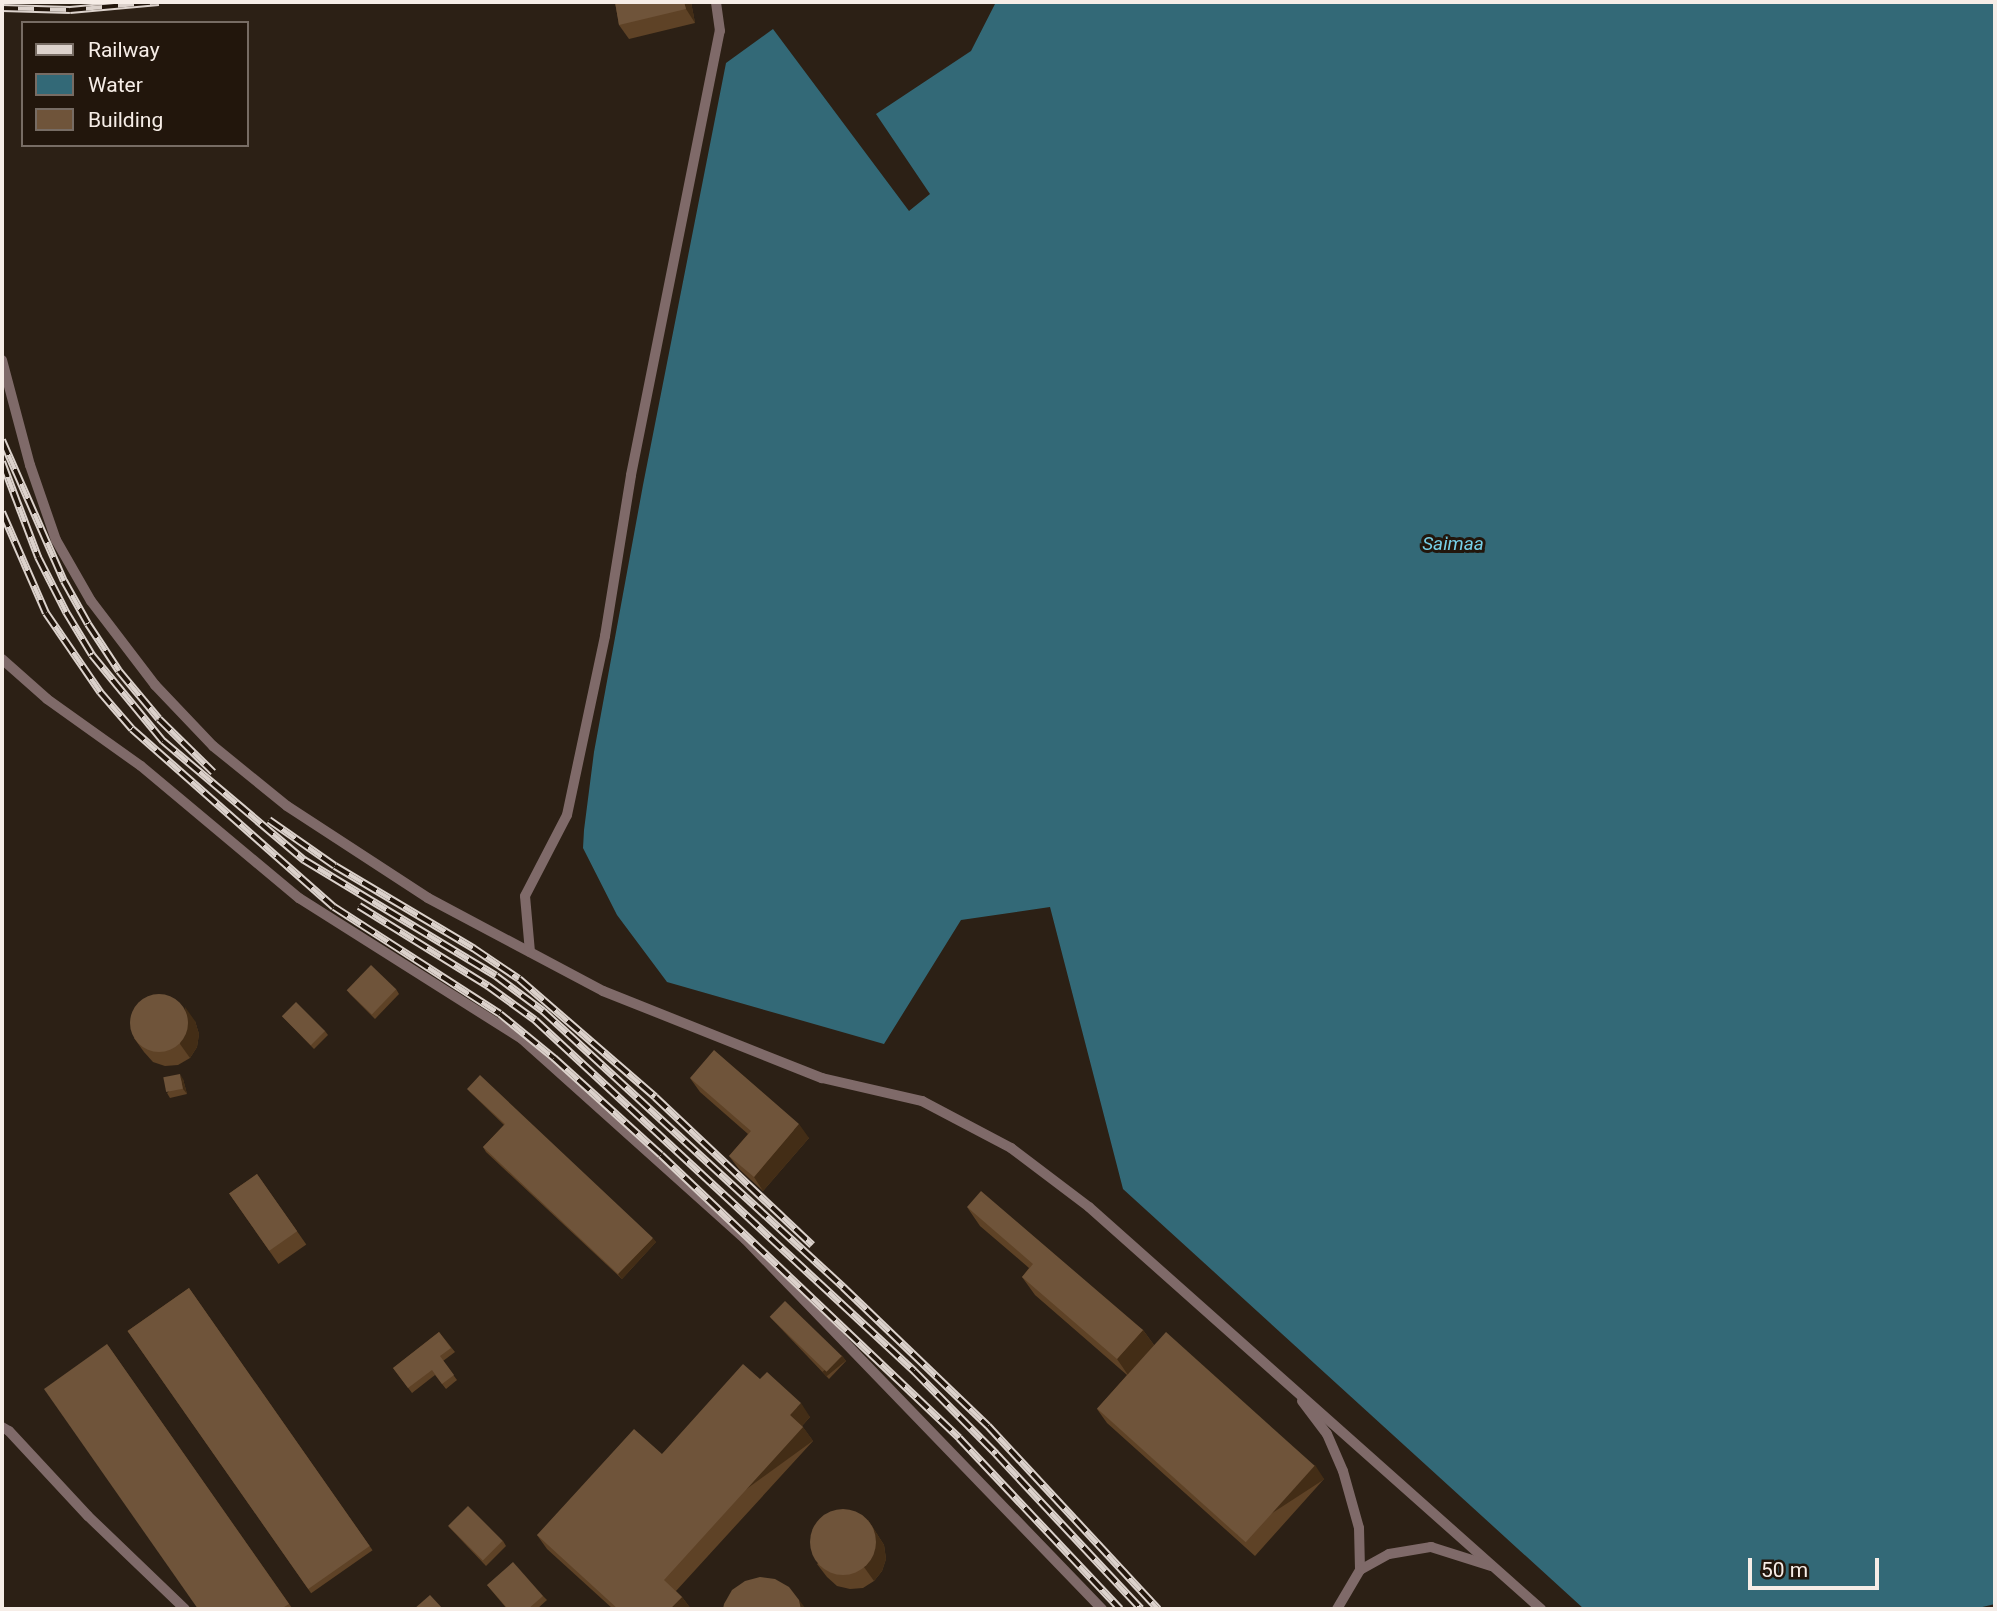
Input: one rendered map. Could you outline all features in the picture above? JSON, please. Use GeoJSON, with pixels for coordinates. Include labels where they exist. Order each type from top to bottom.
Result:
{"type":"FeatureCollection","features":[{"type":"Feature","properties":{"kind":"lane"},"geometry":{"type":"LineString","coordinates":[[530,952],[525,896],[566,815],[603,649],[631,475],[720,31],[716,2]]}},
{"type":"Feature","properties":{"kind":"lane"},"geometry":{"type":"LineString","coordinates":[[2,360],[30,465],[56,540],[91,601],[155,685],[213,746],[287,806],[428,898],[603,991],[822,1078],[922,1101],[1012,1148],[1089,1207],[1541,1609]]}},
{"type":"Feature","properties":{"kind":"lane"},"geometry":{"type":"LineString","coordinates":[[2,659],[47,699],[141,766],[299,898],[522,1039],[745,1238],[1102,1609]]}},
{"type":"Feature","properties":{"kind":"lane"},"geometry":{"type":"LineString","coordinates":[[1288,1382],[1327,1434],[1343,1471],[1359,1528],[1360,1570]]}},
{"type":"Feature","properties":{"kind":"lane"},"geometry":{"type":"LineString","coordinates":[[2,1427],[9,1431],[88,1516],[186,1609]]}},
{"type":"Feature","properties":{"kind":"lane"},"geometry":{"type":"LineString","coordinates":[[1337,1609],[1360,1570],[1390,1554],[1431,1547],[1497,1568]]}},
{"type":"Feature","properties":{"kind":"water","name":"Saimaa"},"geometry":{"type":"Polygon","coordinates":[[[996,2],[1995,2],[1995,1604],[1974,1609],[1584,1609],[1123,1189],[1050,907],[961,920],[884,1044],[667,982],[617,915],[583,848],[584,830],[594,752],[643,485],[726,63],[773,29],[909,211],[930,194],[876,114],[971,51],[996,2]]]}},
{"type":"Feature","properties":{"kind":"building"},"geometry":{"type":"Polygon","coordinates":[[[615,2],[684,2],[686,9],[619,25],[615,2]]]}},
{"type":"Feature","properties":{"kind":"building"},"geometry":{"type":"Polygon","coordinates":[[[371,965],[396,989],[372,1014],[347,990],[371,965]]]}},
{"type":"Feature","properties":{"kind":"building"},"geometry":{"type":"Polygon","coordinates":[[[153,994],[165,994],[180,1002],[188,1017],[188,1029],[180,1044],[165,1052],[153,1052],[138,1044],[130,1029],[130,1017],[138,1002],[153,994]]]}},
{"type":"Feature","properties":{"kind":"building"},"geometry":{"type":"Polygon","coordinates":[[[296,1002],[325,1031],[311,1045],[282,1016],[296,1002]]]}},
{"type":"Feature","properties":{"kind":"building"},"geometry":{"type":"Polygon","coordinates":[[[714,1050],[799,1124],[754,1177],[729,1156],[751,1131],[690,1078],[714,1050]]]}},
{"type":"Feature","properties":{"kind":"building"},"geometry":{"type":"Polygon","coordinates":[[[180,1074],[183,1089],[166,1092],[163,1077],[180,1074]]]}},
{"type":"Feature","properties":{"kind":"building"},"geometry":{"type":"Polygon","coordinates":[[[480,1075],[653,1238],[618,1274],[483,1147],[505,1124],[467,1089],[480,1075]]]}},
{"type":"Feature","properties":{"kind":"building"},"geometry":{"type":"Polygon","coordinates":[[[257,1174],[297,1231],[269,1251],[229,1194],[257,1174]]]}},
{"type":"Feature","properties":{"kind":"building"},"geometry":{"type":"Polygon","coordinates":[[[981,1191],[1143,1330],[1117,1359],[1022,1277],[1033,1264],[967,1207],[981,1191]]]}},
{"type":"Feature","properties":{"kind":"building"},"geometry":{"type":"Polygon","coordinates":[[[189,1288],[370,1546],[308,1589],[128,1331],[189,1288]]]}},
{"type":"Feature","properties":{"kind":"building"},"geometry":{"type":"Polygon","coordinates":[[[785,1301],[842,1356],[827,1372],[770,1317],[785,1301]]]}},
{"type":"Feature","properties":{"kind":"building"},"geometry":{"type":"Polygon","coordinates":[[[439,1332],[451,1348],[440,1356],[454,1375],[442,1384],[432,1370],[408,1388],[393,1368],[439,1332]]]}},
{"type":"Feature","properties":{"kind":"building"},"geometry":{"type":"Polygon","coordinates":[[[1166,1332],[1315,1466],[1246,1542],[1097,1409],[1166,1332]]]}},
{"type":"Feature","properties":{"kind":"building"},"geometry":{"type":"Polygon","coordinates":[[[107,1344],[289,1604],[281,1609],[198,1609],[44,1389],[107,1344]]]}},
{"type":"Feature","properties":{"kind":"building"},"geometry":{"type":"Polygon","coordinates":[[[743,1364],[760,1379],[767,1372],[801,1403],[790,1415],[803,1427],[664,1580],[682,1597],[670,1609],[618,1609],[537,1535],[634,1429],[662,1454],[743,1364]]]}},
{"type":"Feature","properties":{"kind":"building"},"geometry":{"type":"Polygon","coordinates":[[[468,1506],[503,1541],[483,1560],[448,1526],[468,1506]]]}},
{"type":"Feature","properties":{"kind":"building"},"geometry":{"type":"Polygon","coordinates":[[[837,1509],[849,1509],[861,1514],[871,1524],[876,1542],[874,1555],[861,1570],[849,1575],[837,1575],[825,1570],[815,1560],[810,1548],[810,1536],[815,1524],[825,1514],[837,1509]]]}},
{"type":"Feature","properties":{"kind":"building"},"geometry":{"type":"Polygon","coordinates":[[[513,1562],[543,1596],[528,1609],[508,1609],[487,1585],[513,1562]]]}},
{"type":"Feature","properties":{"kind":"building"},"geometry":{"type":"Polygon","coordinates":[[[760,1577],[775,1579],[789,1587],[799,1600],[801,1609],[723,1609],[732,1590],[745,1581],[760,1577]]]}},
{"type":"Feature","properties":{"kind":"building"},"geometry":{"type":"Polygon","coordinates":[[[430,1595],[443,1609],[414,1609],[430,1595]]]}},
{"type":"Feature","properties":{"kind":"railway"},"geometry":{"type":"LineString","coordinates":[[2,8],[70,10],[159,2]]}},
{"type":"Feature","properties":{"kind":"railway"},"geometry":{"type":"LineString","coordinates":[[2,440],[64,581],[88,624],[119,671],[159,719],[213,772]]}},
{"type":"Feature","properties":{"kind":"railway"},"geometry":{"type":"LineString","coordinates":[[2,462],[38,557],[66,612],[92,655],[163,741],[304,860],[496,976],[543,1011],[843,1287],[988,1426],[1158,1609]]}},
{"type":"Feature","properties":{"kind":"railway"},"geometry":{"type":"LineString","coordinates":[[2,512],[46,613],[100,692],[132,729],[334,907],[500,1014],[554,1058],[661,1155],[959,1438],[1120,1609]]}},
{"type":"Feature","properties":{"kind":"railway"},"geometry":{"type":"LineString","coordinates":[[269,820],[335,866],[473,948],[519,979],[655,1097],[812,1245]]}},
{"type":"Feature","properties":{"kind":"railway"},"geometry":{"type":"LineString","coordinates":[[359,906],[488,986],[535,1020],[914,1371],[1141,1609]]}}]}
